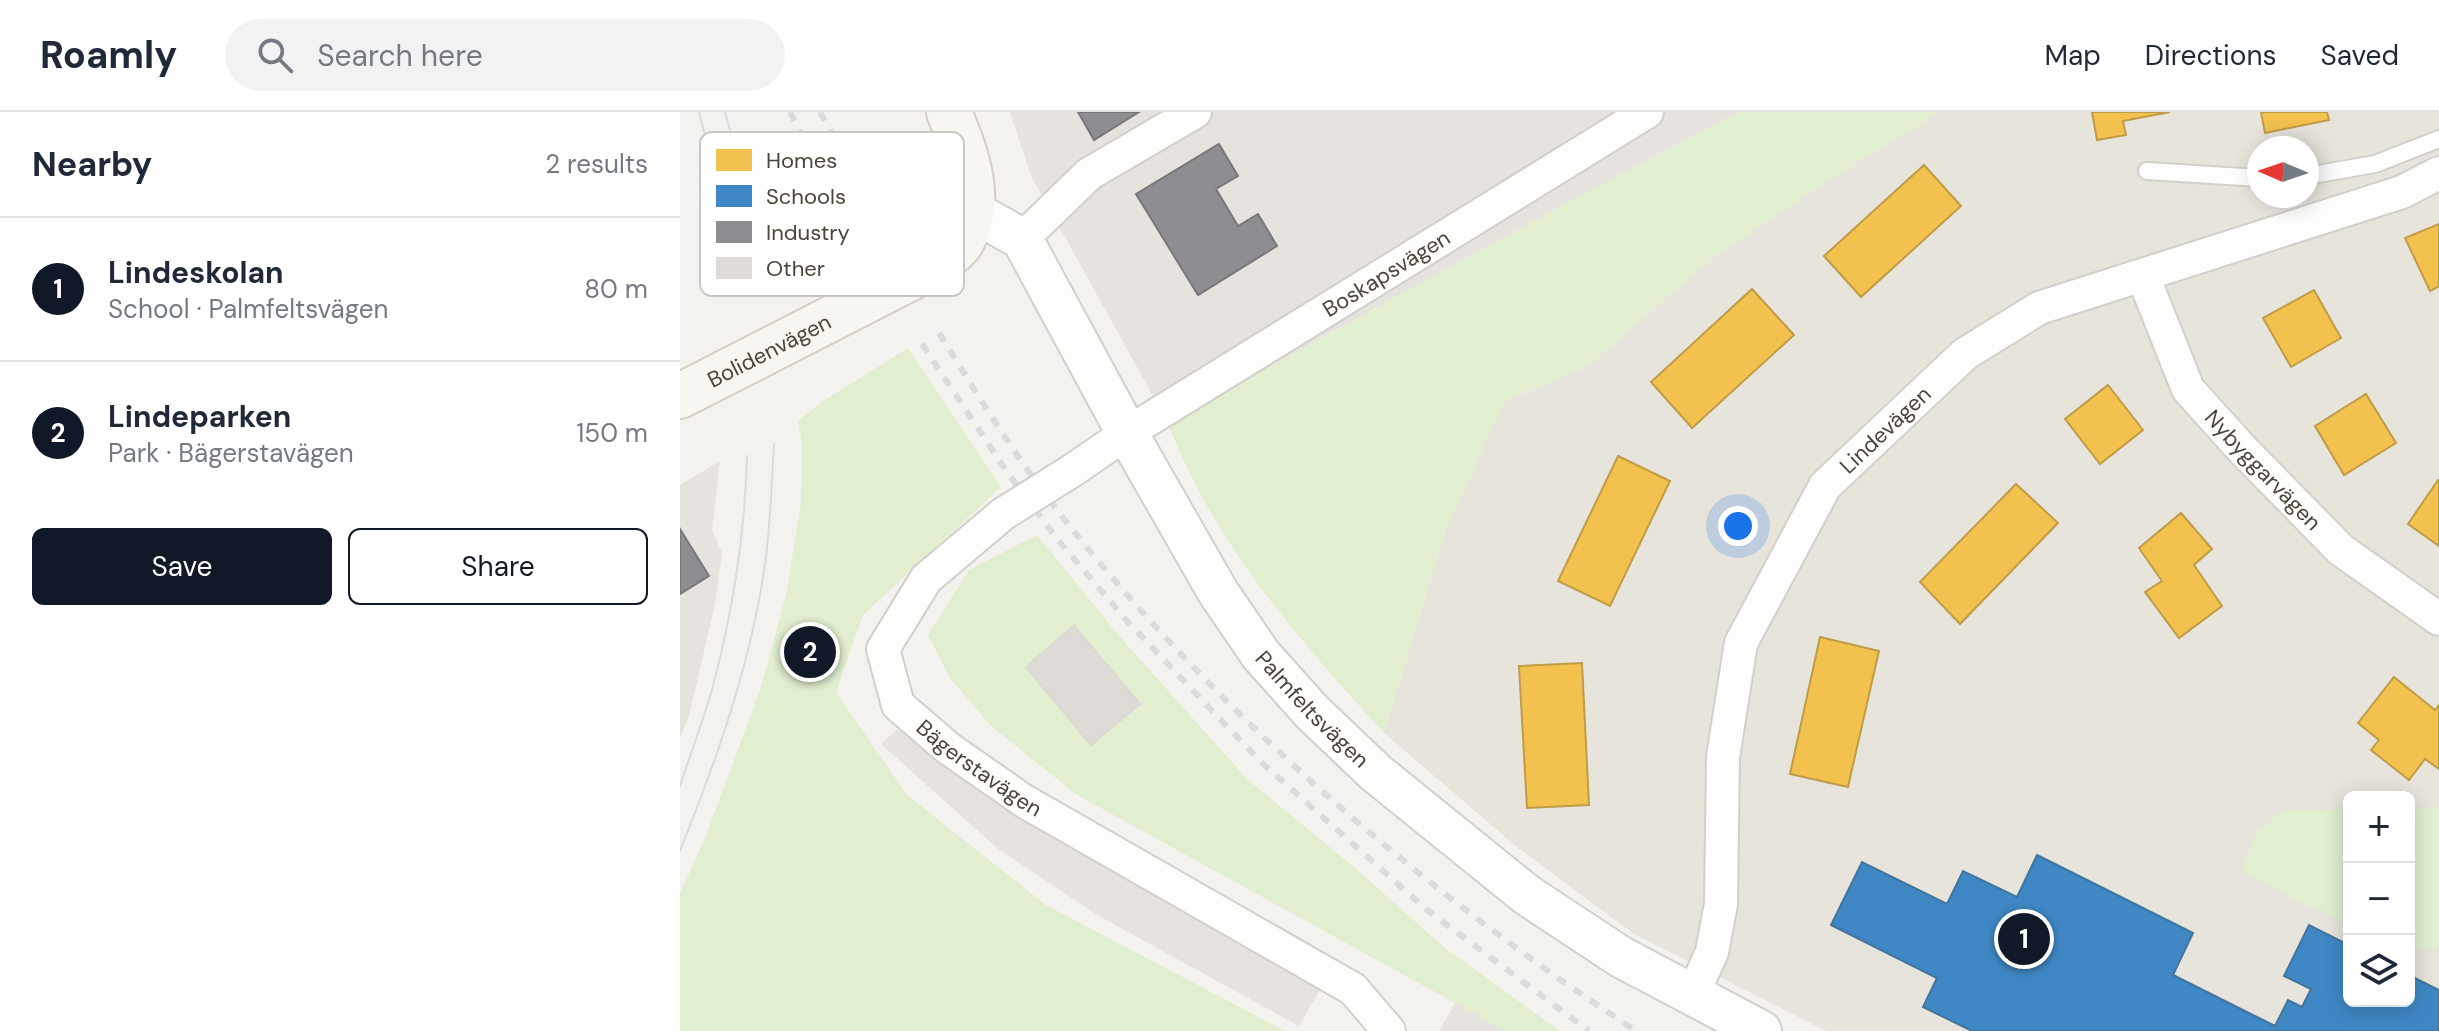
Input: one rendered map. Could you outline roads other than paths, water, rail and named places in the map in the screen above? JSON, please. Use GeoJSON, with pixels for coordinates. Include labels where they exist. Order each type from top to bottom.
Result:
{"type":"FeatureCollection","features":[{"type":"Feature","properties":{"kind":"main road"},"geometry":{"type":"LineString","coordinates":[[949,112],[955,132]]}},
{"type":"Feature","properties":{"kind":"main road"},"geometry":{"type":"LineString","coordinates":[[964,165],[972,193]]}},
{"type":"Feature","properties":{"kind":"main road","name":"Bolidenvägen"},"geometry":{"type":"LineString","coordinates":[[964,228],[972,193]]}},
{"type":"Feature","properties":{"kind":"main road","name":"Bolidenvägen"},"geometry":{"type":"LineString","coordinates":[[680,396],[875,296]]}},
{"type":"Feature","properties":{"kind":"street"},"geometry":{"type":"LineString","coordinates":[[972,193],[1022,239],[1089,174],[1195,112]]}},
{"type":"Feature","properties":{"kind":"street","name":"Boskapsvägen"},"geometry":{"type":"LineString","coordinates":[[1127,433],[1647,112]]}},
{"type":"Feature","properties":{"kind":"street","name":"Lindevägen"},"geometry":{"type":"LineString","coordinates":[[1692,996],[1712,952],[1721,904],[1723,757],[1741,643],[1825,486],[1965,354],[2039,308],[2402,192],[2439,173]]}},
{"type":"Feature","properties":{"kind":"street","name":"Palmfeltsvägen"},"geometry":{"type":"LineString","coordinates":[[1022,239],[1218,592],[1261,655],[1312,712],[1376,773],[1527,895],[1621,957],[1761,1031]]}},
{"type":"Feature","properties":{"kind":"street","name":"Nybyggarvägen"},"geometry":{"type":"LineString","coordinates":[[2143,276],[2188,389],[2341,550],[2439,619]]}},
{"type":"Feature","properties":{"kind":"street","name":"Bägerstavägen"},"geometry":{"type":"LineString","coordinates":[[1127,433],[1003,514],[926,579],[883,649],[898,705],[948,748],[1024,801],[1353,989],[1389,1031]]}},
{"type":"Feature","properties":{"kind":"lane"},"geometry":{"type":"LineString","coordinates":[[2319,174],[2375,164],[2439,139]]}},
{"type":"Feature","properties":{"kind":"lane"},"geometry":{"type":"LineString","coordinates":[[2147,171],[2247,177]]}},
{"type":"Feature","properties":{"kind":"tram line"},"geometry":{"type":"LineString","coordinates":[[699,112],[704,132]]}},
{"type":"Feature","properties":{"kind":"tram line"},"geometry":{"type":"LineString","coordinates":[[725,112],[730,132]]}},
{"type":"Feature","properties":{"kind":"tram line"},"geometry":{"type":"LineString","coordinates":[[680,851],[727,722],[754,623],[766,553],[774,444]]}},
{"type":"Feature","properties":{"kind":"tram line"},"geometry":{"type":"LineString","coordinates":[[680,786],[711,693],[725,635],[740,545],[747,456]]}},
{"type":"Feature","properties":{"kind":"railway"},"geometry":{"type":"LineString","coordinates":[[790,112],[800,132]]}},
{"type":"Feature","properties":{"kind":"railway"},"geometry":{"type":"LineString","coordinates":[[820,112],[831,132]]}},
{"type":"Feature","properties":{"kind":"railway"},"geometry":{"type":"LineString","coordinates":[[939,333],[1002,433],[1054,506],[1133,602],[1198,671],[1334,802],[1407,863],[1481,922],[1636,1031]]}},
{"type":"Feature","properties":{"kind":"railway"},"geometry":{"type":"LineString","coordinates":[[922,344],[1007,472],[1058,540],[1127,621],[1261,762],[1427,910],[1589,1031]]}},
{"type":"Feature","properties":{"kind":"place","name":"Lindeparken"},"geometry":{"type":"Point","coordinates":[810,652]}},
{"type":"Feature","properties":{"kind":"place","name":"Lindeskolan"},"geometry":{"type":"Point","coordinates":[2024,939]}}]}
